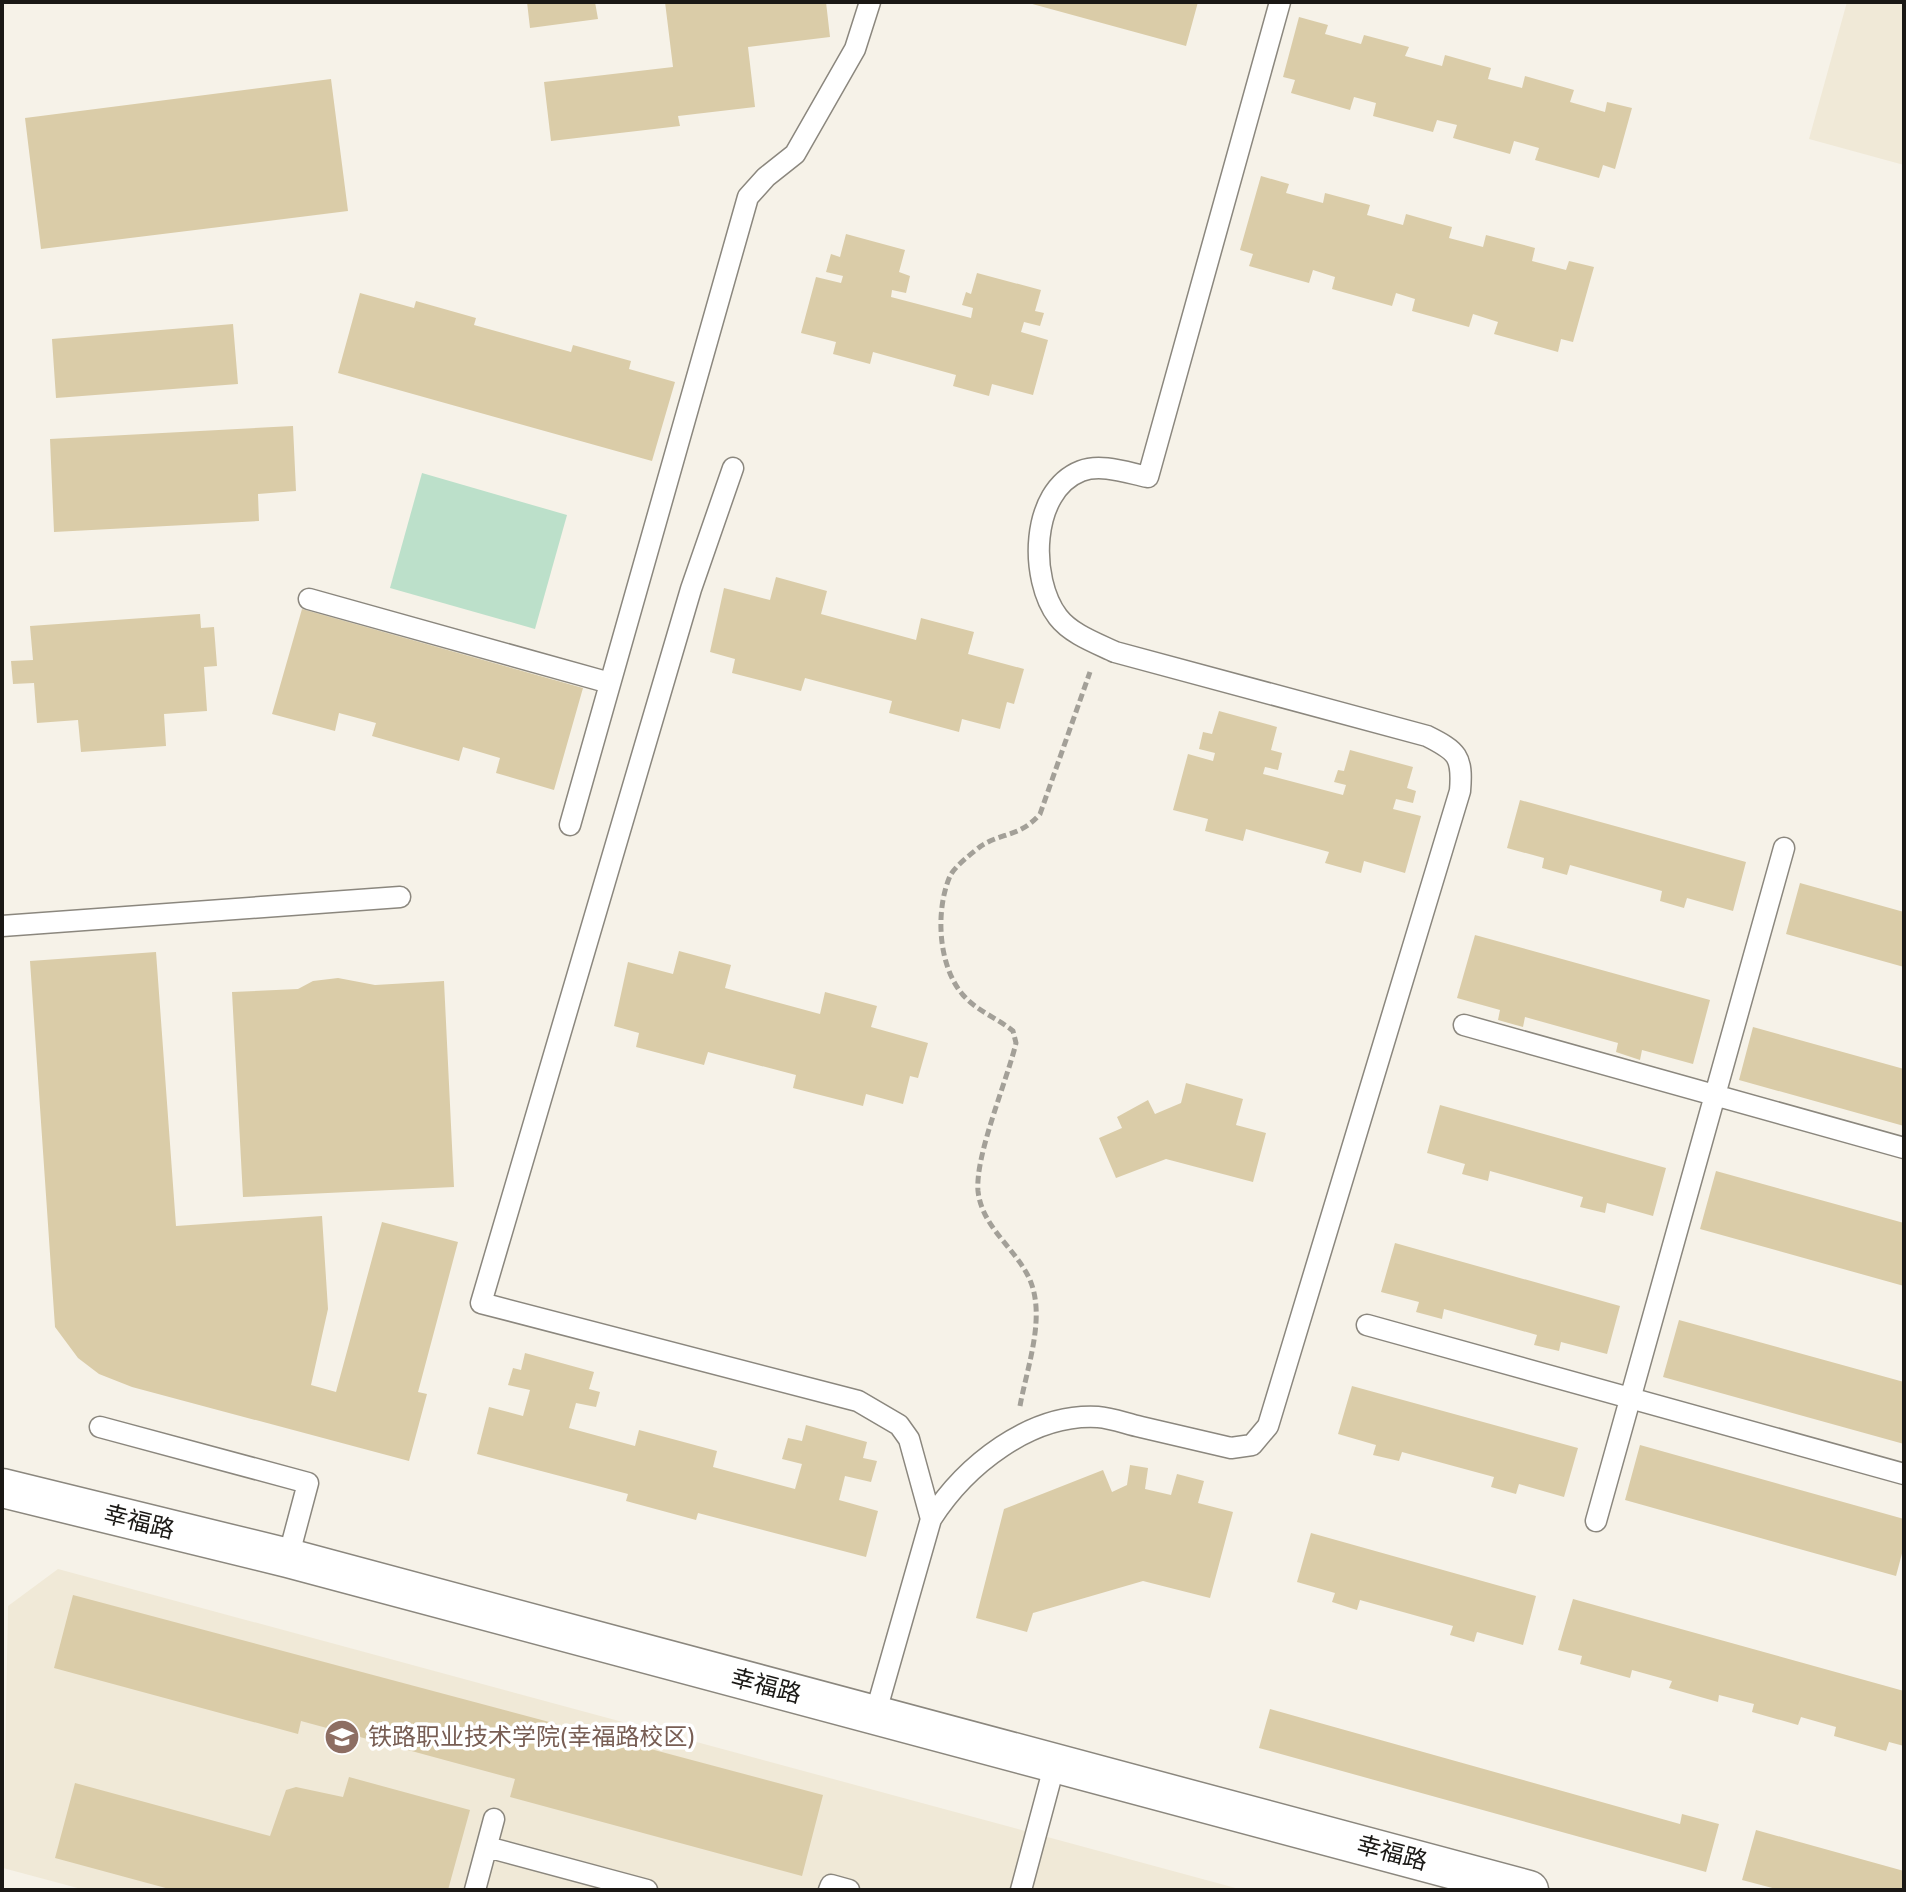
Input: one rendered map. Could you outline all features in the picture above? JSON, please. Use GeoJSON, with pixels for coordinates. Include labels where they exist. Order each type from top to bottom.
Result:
{"type":"FeatureCollection","features":[{"type":"Feature","properties":{"kind":"street","name":"幸福路"},"geometry":{"type":"LineString","coordinates":[[2,1488],[288,1558],[1529,1890]]}},
{"type":"Feature","properties":{"kind":"lane"},"geometry":{"type":"LineString","coordinates":[[570,825],[748,197],[766,177],[795,154],[855,49],[870,2]]}},
{"type":"Feature","properties":{"kind":"lane"},"geometry":{"type":"LineString","coordinates":[[875,1715],[931,1519],[947,1493],[977,1464],[1014,1439],[1055,1424],[1098,1417],[1231,1448],[1252,1445],[1268,1426],[1460,791],[1462,767],[1452,748],[1427,736],[1115,652],[1079,635],[1059,618],[1037,562],[1040,532],[1053,495],[1081,471],[1108,469],[1148,477],[1280,2]]}},
{"type":"Feature","properties":{"kind":"lane"},"geometry":{"type":"LineString","coordinates":[[733,468],[686,604],[481,1303],[858,1401],[899,1425],[909,1439],[931,1519]]}},
{"type":"Feature","properties":{"kind":"lane"},"geometry":{"type":"LineString","coordinates":[[309,599],[610,683]]}},
{"type":"Feature","properties":{"kind":"lane"},"geometry":{"type":"LineString","coordinates":[[1596,1521],[1784,848]]}},
{"type":"Feature","properties":{"kind":"lane"},"geometry":{"type":"LineString","coordinates":[[2,926],[400,897]]}},
{"type":"Feature","properties":{"kind":"lane"},"geometry":{"type":"LineString","coordinates":[[1464,1025],[1904,1148]]}},
{"type":"Feature","properties":{"kind":"lane"},"geometry":{"type":"LineString","coordinates":[[1367,1325],[1904,1474]]}},
{"type":"Feature","properties":{"kind":"lane"},"geometry":{"type":"LineString","coordinates":[[100,1427],[308,1483],[288,1558]]}},
{"type":"Feature","properties":{"kind":"lane"},"geometry":{"type":"LineString","coordinates":[[1021,1890],[1055,1763]]}},
{"type":"Feature","properties":{"kind":"lane"},"geometry":{"type":"LineString","coordinates":[[475,1890],[494,1819]]}},
{"type":"Feature","properties":{"kind":"lane"},"geometry":{"type":"LineString","coordinates":[[487,1847],[616,1886],[647,1890]]}},
{"type":"Feature","properties":{"kind":"lane"},"geometry":{"type":"LineString","coordinates":[[829,1890],[831,1885],[849,1890]]}},
{"type":"Feature","properties":{"kind":"path"},"geometry":{"type":"LineString","coordinates":[[1014,1439],[1037,1314],[1030,1281],[986,1221],[978,1193],[978,1178],[1016,1043],[1013,1031],[977,1008],[961,993],[946,967],[940,934],[950,874],[983,845],[1026,830],[1040,814],[1100,645]]}},
{"type":"Feature","properties":{"kind":"shaded area"},"geometry":{"type":"Polygon","coordinates":[[[1847,2],[1904,2],[1904,165],[1809,139],[1847,2]]]}},
{"type":"Feature","properties":{"kind":"shaded area","name":"铁路职业技术学院(幸福路校区)"},"geometry":{"type":"Polygon","coordinates":[[[58,1569],[1243,1890],[85,1890],[3,1868],[8,1606],[58,1569]]]}},
{"type":"Feature","properties":{"kind":"green space"},"geometry":{"type":"Polygon","coordinates":[[[422,473],[567,515],[535,629],[390,588],[422,473]]]}},
{"type":"Feature","properties":{"kind":"building"},"geometry":{"type":"Polygon","coordinates":[[[527,2],[595,2],[598,19],[530,28],[527,2]]]}},
{"type":"Feature","properties":{"kind":"building"},"geometry":{"type":"Polygon","coordinates":[[[665,2],[826,2],[830,37],[748,47],[755,107],[678,116],[680,126],[551,141],[544,82],[673,67],[665,2]]]}},
{"type":"Feature","properties":{"kind":"building"},"geometry":{"type":"Polygon","coordinates":[[[1025,2],[1198,2],[1186,46],[1025,2]]]}},
{"type":"Feature","properties":{"kind":"building"},"geometry":{"type":"Polygon","coordinates":[[[1299,17],[1328,25],[1325,34],[1361,44],[1364,35],[1409,47],[1405,56],[1442,66],[1445,55],[1491,68],[1488,79],[1522,88],[1525,76],[1574,90],[1570,102],[1605,112],[1607,102],[1632,108],[1615,169],[1603,165],[1599,178],[1535,160],[1539,148],[1514,141],[1510,154],[1453,138],[1457,125],[1437,120],[1433,132],[1373,116],[1376,103],[1354,97],[1350,110],[1291,93],[1295,80],[1283,77],[1299,17]]]}},
{"type":"Feature","properties":{"kind":"building"},"geometry":{"type":"Polygon","coordinates":[[[331,79],[348,211],[41,249],[25,118],[331,79]]]}},
{"type":"Feature","properties":{"kind":"building"},"geometry":{"type":"Polygon","coordinates":[[[1261,176],[1289,184],[1286,193],[1323,203],[1325,193],[1370,205],[1367,215],[1403,225],[1406,214],[1452,227],[1449,238],[1483,247],[1486,235],[1535,248],[1532,261],[1566,270],[1569,261],[1594,267],[1573,342],[1561,339],[1558,352],[1494,334],[1498,322],[1473,314],[1469,327],[1412,311],[1415,299],[1396,293],[1392,306],[1332,289],[1335,277],[1313,270],[1309,283],[1249,266],[1253,254],[1240,250],[1261,176]]]}},
{"type":"Feature","properties":{"kind":"building"},"geometry":{"type":"Polygon","coordinates":[[[846,234],[905,250],[899,272],[910,276],[906,293],[892,290],[891,297],[971,318],[973,308],[962,305],[966,292],[971,294],[977,273],[1041,290],[1035,311],[1044,313],[1040,326],[1024,322],[1021,332],[1048,340],[1033,395],[992,384],[989,396],[953,386],[956,375],[873,352],[870,364],[833,354],[836,342],[801,333],[816,277],[841,283],[843,276],[826,272],[831,254],[840,257],[846,234]]]}},
{"type":"Feature","properties":{"kind":"building"},"geometry":{"type":"Polygon","coordinates":[[[360,293],[414,308],[416,301],[476,318],[474,325],[571,352],[573,345],[631,361],[629,369],[675,382],[652,461],[338,373],[360,293]]]}},
{"type":"Feature","properties":{"kind":"building"},"geometry":{"type":"Polygon","coordinates":[[[233,324],[238,384],[56,398],[52,339],[233,324]]]}},
{"type":"Feature","properties":{"kind":"building"},"geometry":{"type":"Polygon","coordinates":[[[293,426],[296,491],[258,494],[259,521],[54,532],[50,439],[293,426]]]}},
{"type":"Feature","properties":{"kind":"building"},"geometry":{"type":"Polygon","coordinates":[[[776,577],[827,591],[821,614],[916,640],[921,618],[974,632],[968,654],[1024,669],[1014,704],[1007,702],[1000,729],[962,719],[959,732],[889,713],[892,701],[805,678],[801,691],[732,673],[735,659],[710,652],[724,588],[770,600],[776,577]]]}},
{"type":"Feature","properties":{"kind":"building"},"geometry":{"type":"Polygon","coordinates":[[[302,609],[583,688],[554,790],[496,773],[500,758],[463,747],[459,761],[372,736],[376,723],[339,713],[335,731],[272,714],[302,609]]]}},
{"type":"Feature","properties":{"kind":"building"},"geometry":{"type":"Polygon","coordinates":[[[200,614],[201,628],[214,627],[217,666],[204,667],[207,711],[164,714],[166,746],[81,752],[78,720],[37,723],[34,683],[13,684],[11,661],[33,660],[30,626],[200,614]]]}},
{"type":"Feature","properties":{"kind":"building"},"geometry":{"type":"Polygon","coordinates":[[[1219,711],[1277,727],[1271,750],[1282,753],[1278,770],[1265,767],[1263,774],[1343,795],[1346,785],[1334,782],[1338,770],[1344,771],[1350,750],[1413,767],[1407,788],[1416,791],[1413,803],[1396,799],[1393,809],[1421,816],[1405,873],[1364,861],[1361,873],[1325,863],[1329,852],[1246,829],[1243,841],[1205,831],[1208,819],[1173,810],[1188,754],[1213,761],[1215,753],[1199,749],[1203,732],[1212,734],[1219,711]]]}},
{"type":"Feature","properties":{"kind":"building"},"geometry":{"type":"Polygon","coordinates":[[[1520,800],[1746,862],[1733,911],[1687,898],[1684,908],[1660,901],[1662,891],[1570,865],[1567,875],[1542,868],[1544,858],[1507,848],[1520,800]]]}},
{"type":"Feature","properties":{"kind":"building"},"geometry":{"type":"Polygon","coordinates":[[[1800,883],[1904,912],[1904,967],[1786,934],[1800,883]]]}},
{"type":"Feature","properties":{"kind":"building"},"geometry":{"type":"Polygon","coordinates":[[[1475,935],[1710,1000],[1693,1064],[1642,1050],[1640,1060],[1616,1052],[1618,1043],[1525,1017],[1523,1027],[1498,1020],[1500,1010],[1457,998],[1475,935]]]}},
{"type":"Feature","properties":{"kind":"building"},"geometry":{"type":"Polygon","coordinates":[[[679,951],[731,965],[725,988],[820,1014],[825,992],[877,1006],[871,1027],[928,1043],[918,1078],[910,1076],[903,1104],[866,1094],[863,1106],[793,1088],[796,1075],[708,1052],[704,1065],[636,1047],[639,1033],[614,1026],[628,962],[673,974],[679,951]]]}},
{"type":"Feature","properties":{"kind":"building"},"geometry":{"type":"Polygon","coordinates":[[[156,952],[176,1226],[322,1216],[328,1309],[311,1385],[336,1392],[382,1222],[458,1242],[418,1392],[427,1394],[409,1461],[132,1387],[99,1374],[78,1358],[55,1327],[30,961],[156,952]]]}},
{"type":"Feature","properties":{"kind":"building"},"geometry":{"type":"Polygon","coordinates":[[[338,978],[375,985],[444,981],[454,1187],[243,1197],[232,992],[298,989],[313,981],[338,978]]]}},
{"type":"Feature","properties":{"kind":"building"},"geometry":{"type":"Polygon","coordinates":[[[1753,1027],[1904,1069],[1904,1126],[1739,1080],[1753,1027]]]}},
{"type":"Feature","properties":{"kind":"building"},"geometry":{"type":"Polygon","coordinates":[[[1186,1083],[1243,1099],[1236,1125],[1266,1133],[1253,1182],[1166,1159],[1116,1178],[1099,1138],[1122,1128],[1117,1117],[1148,1100],[1155,1114],[1181,1103],[1186,1083]]]}},
{"type":"Feature","properties":{"kind":"building"},"geometry":{"type":"Polygon","coordinates":[[[1440,1105],[1666,1168],[1653,1216],[1607,1203],[1605,1213],[1580,1207],[1583,1197],[1490,1171],[1488,1181],[1462,1174],[1465,1164],[1427,1153],[1440,1105]]]}},
{"type":"Feature","properties":{"kind":"building"},"geometry":{"type":"Polygon","coordinates":[[[1716,1171],[1904,1223],[1904,1286],[1700,1229],[1716,1171]]]}},
{"type":"Feature","properties":{"kind":"building"},"geometry":{"type":"Polygon","coordinates":[[[1395,1243],[1620,1306],[1607,1354],[1561,1342],[1559,1351],[1534,1345],[1537,1335],[1444,1309],[1442,1319],[1416,1312],[1419,1302],[1381,1292],[1395,1243]]]}},
{"type":"Feature","properties":{"kind":"building"},"geometry":{"type":"Polygon","coordinates":[[[1679,1320],[1904,1382],[1904,1444],[1663,1377],[1679,1320]]]}},
{"type":"Feature","properties":{"kind":"building"},"geometry":{"type":"Polygon","coordinates":[[[525,1353],[594,1372],[589,1389],[600,1392],[596,1407],[576,1403],[569,1428],[635,1446],[639,1430],[717,1451],[713,1467],[795,1489],[802,1464],[782,1459],[788,1438],[802,1441],[806,1425],[867,1442],[863,1458],[877,1461],[871,1482],[845,1476],[839,1500],[878,1511],[866,1557],[698,1513],[696,1520],[626,1501],[628,1494],[477,1454],[489,1407],[523,1416],[530,1390],[508,1385],[513,1368],[521,1370],[525,1353]]]}},
{"type":"Feature","properties":{"kind":"building"},"geometry":{"type":"Polygon","coordinates":[[[1352,1386],[1578,1448],[1564,1497],[1519,1484],[1516,1494],[1491,1487],[1494,1477],[1402,1452],[1399,1461],[1373,1455],[1376,1445],[1338,1434],[1352,1386]]]}},
{"type":"Feature","properties":{"kind":"building"},"geometry":{"type":"Polygon","coordinates":[[[1640,1445],[1904,1519],[1904,1546],[1896,1576],[1625,1500],[1640,1445]]]}},
{"type":"Feature","properties":{"kind":"building"},"geometry":{"type":"Polygon","coordinates":[[[1130,1465],[1148,1468],[1145,1489],[1171,1495],[1177,1474],[1204,1481],[1198,1503],[1233,1512],[1210,1598],[1143,1581],[1033,1613],[1027,1632],[976,1618],[1004,1509],[1103,1470],[1112,1492],[1127,1485],[1130,1465]]]}},
{"type":"Feature","properties":{"kind":"building"},"geometry":{"type":"Polygon","coordinates":[[[1311,1533],[1536,1596],[1523,1645],[1477,1632],[1474,1642],[1450,1635],[1453,1626],[1360,1600],[1357,1610],[1332,1602],[1335,1593],[1297,1582],[1311,1533]]]}},
{"type":"Feature","properties":{"kind":"building"},"geometry":{"type":"Polygon","coordinates":[[[73,1595],[823,1795],[802,1876],[510,1797],[515,1779],[301,1721],[298,1734],[54,1668],[73,1595]]]}},
{"type":"Feature","properties":{"kind":"building"},"geometry":{"type":"Polygon","coordinates":[[[1573,1599],[1904,1691],[1904,1746],[1889,1742],[1886,1751],[1834,1736],[1836,1727],[1801,1717],[1798,1725],[1752,1712],[1754,1704],[1719,1695],[1718,1702],[1669,1688],[1672,1681],[1632,1670],[1630,1678],[1580,1664],[1582,1656],[1558,1650],[1573,1599]]]}},
{"type":"Feature","properties":{"kind":"building"},"geometry":{"type":"Polygon","coordinates":[[[1270,1709],[1680,1824],[1682,1814],[1719,1824],[1706,1872],[1259,1748],[1270,1709]]]}},
{"type":"Feature","properties":{"kind":"building"},"geometry":{"type":"Polygon","coordinates":[[[349,1777],[470,1810],[448,1890],[173,1890],[55,1858],[75,1783],[270,1836],[286,1790],[296,1787],[343,1797],[349,1777]]]}},
{"type":"Feature","properties":{"kind":"building"},"geometry":{"type":"Polygon","coordinates":[[[1756,1830],[1904,1871],[1904,1890],[1780,1890],[1742,1880],[1756,1830]]]}},
{"type":"Feature","properties":{"kind":"place","name":"铁路职业技术学院(幸福路校区)"},"geometry":{"type":"Point","coordinates":[342,1737]}}]}
